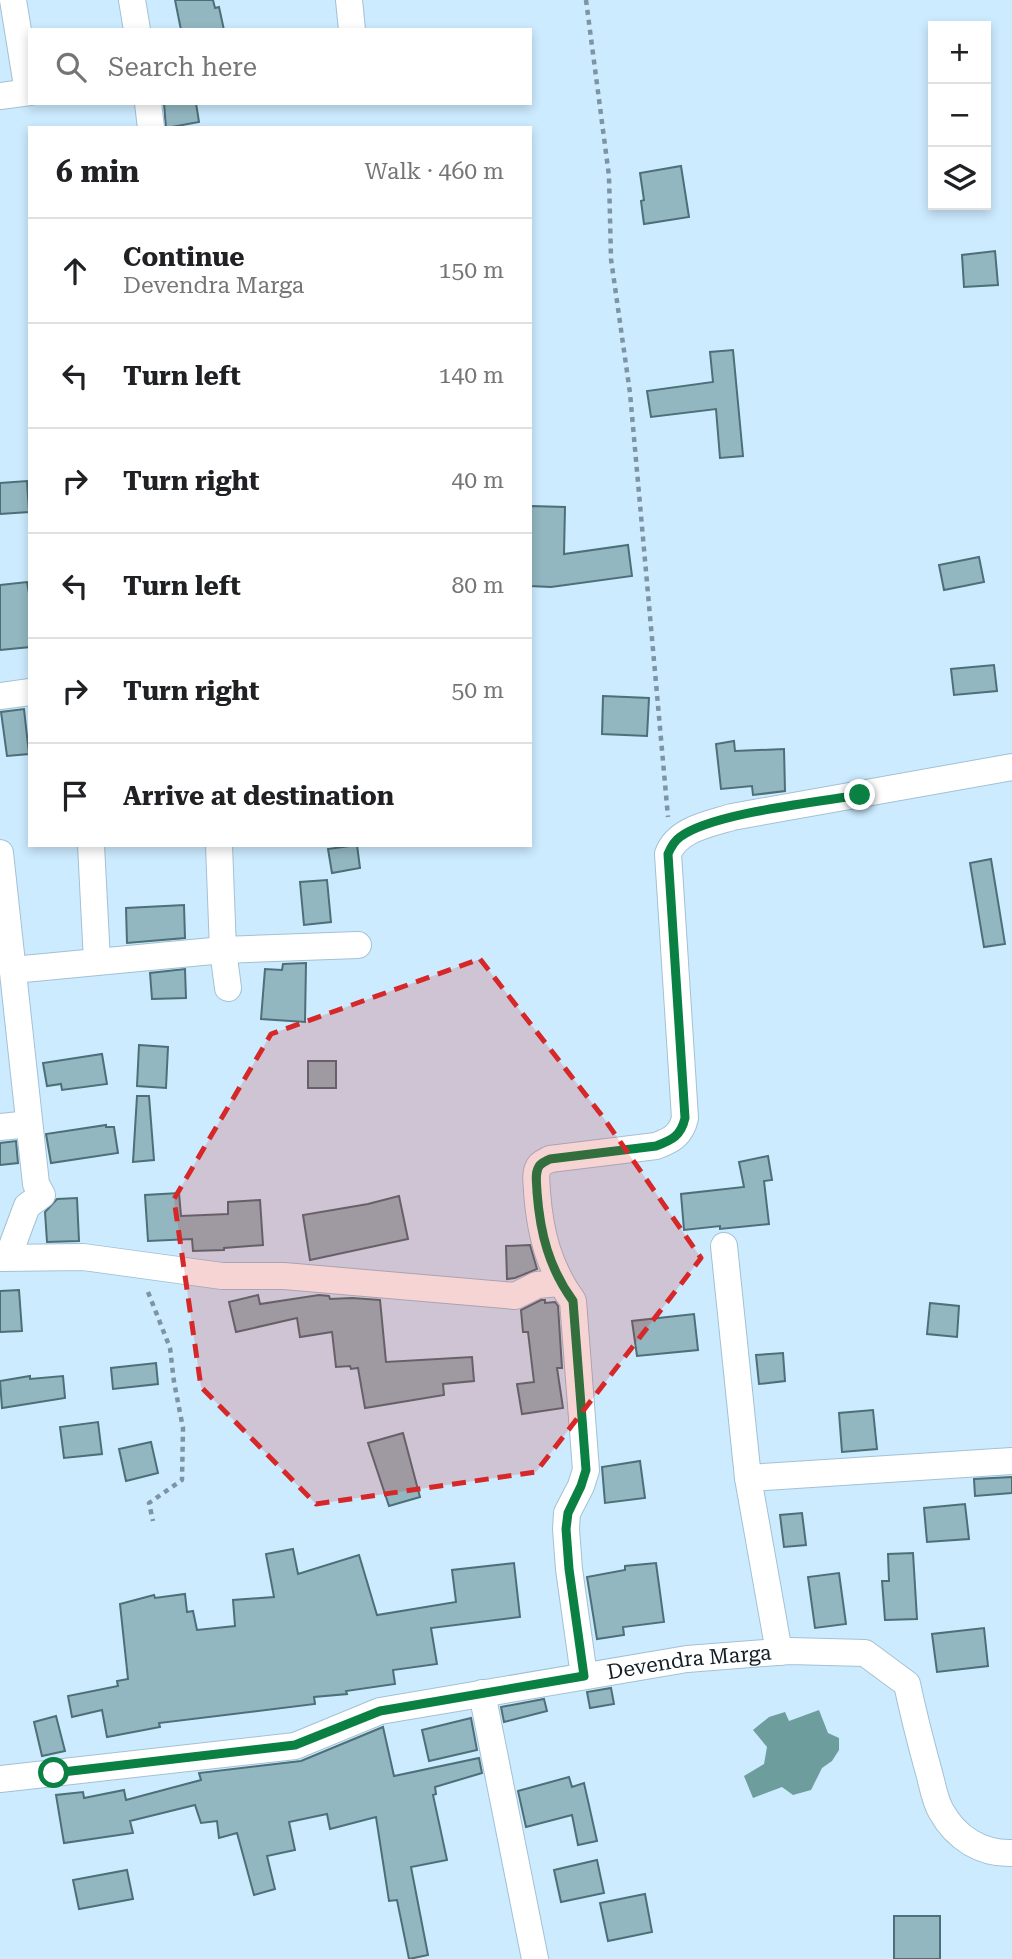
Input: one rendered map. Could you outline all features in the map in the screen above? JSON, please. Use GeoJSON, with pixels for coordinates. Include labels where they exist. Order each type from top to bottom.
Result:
{"type":"FeatureCollection","features":[{"type":"Feature","properties":{"kind":"street"},"geometry":{"type":"LineString","coordinates":[[13,0],[28,86]]}},
{"type":"Feature","properties":{"kind":"street"},"geometry":{"type":"LineString","coordinates":[[132,0],[137,28]]}},
{"type":"Feature","properties":{"kind":"street"},"geometry":{"type":"LineString","coordinates":[[349,0],[352,28]]}},
{"type":"Feature","properties":{"kind":"street"},"geometry":{"type":"LineString","coordinates":[[0,96],[28,92]]}},
{"type":"Feature","properties":{"kind":"street"},"geometry":{"type":"LineString","coordinates":[[148,105],[150,126]]}},
{"type":"Feature","properties":{"kind":"street"},"geometry":{"type":"LineString","coordinates":[[0,696],[28,692]]}},
{"type":"Feature","properties":{"kind":"street"},"geometry":{"type":"LineString","coordinates":[[584,1676],[566,1529],[568,1513],[586,1470],[573,1301],[560,1283],[545,1247],[539,1224],[536,1176],[540,1166],[550,1159],[564,1155],[656,1146],[668,1142],[682,1130],[685,1118],[668,854],[671,845],[694,829],[733,817],[1012,767]]}},
{"type":"Feature","properties":{"kind":"street"},"geometry":{"type":"LineString","coordinates":[[92,847],[97,961]]}},
{"type":"Feature","properties":{"kind":"street"},"geometry":{"type":"LineString","coordinates":[[219,847],[223,950],[228,988]]}},
{"type":"Feature","properties":{"kind":"street"},"geometry":{"type":"LineString","coordinates":[[0,853],[36,1184],[42,1195],[27,1206],[4,1257],[83,1257],[222,1276],[284,1276],[515,1296],[537,1285],[560,1283]]}},
{"type":"Feature","properties":{"kind":"street"},"geometry":{"type":"LineString","coordinates":[[13,970],[223,950],[358,944]]}},
{"type":"Feature","properties":{"kind":"street"},"geometry":{"type":"LineString","coordinates":[[0,1127],[29,1124]]}},
{"type":"Feature","properties":{"kind":"street"},"geometry":{"type":"LineString","coordinates":[[724,1246],[748,1478],[779,1652]]}},
{"type":"Feature","properties":{"kind":"street"},"geometry":{"type":"LineString","coordinates":[[748,1478],[1012,1461]]}},
{"type":"Feature","properties":{"kind":"street","name":"Devendra Marga"},"geometry":{"type":"LineString","coordinates":[[0,1779],[295,1745],[380,1711],[688,1659],[779,1652],[866,1653],[906,1684],[940,1809],[954,1830],[973,1845],[996,1853],[1012,1853]]}},
{"type":"Feature","properties":{"kind":"street"},"geometry":{"type":"LineString","coordinates":[[482,1693],[535,1959]]}},
{"type":"Feature","properties":{"kind":"path"},"geometry":{"type":"LineString","coordinates":[[586,0],[609,176],[611,259],[630,393],[671,845]]}},
{"type":"Feature","properties":{"kind":"path"},"geometry":{"type":"LineString","coordinates":[[138,1265],[170,1348],[183,1428],[182,1480],[149,1503],[153,1521]]}},
{"type":"Feature","properties":{"kind":"highlighted area"},"geometry":{"type":"Polygon","coordinates":[[[480,959],[603,1117],[701,1258],[536,1472],[316,1504],[201,1387],[174,1199],[271,1034],[480,959]]]}},
{"type":"Feature","properties":{"kind":"shaded area"},"geometry":{"type":"Polygon","coordinates":[[[819,1710],[828,1733],[839,1738],[839,1750],[832,1761],[822,1768],[811,1790],[793,1795],[782,1787],[753,1798],[744,1776],[764,1764],[767,1747],[753,1730],[769,1717],[785,1712],[789,1721],[819,1710]]]}},
{"type":"Feature","properties":{"kind":"building"},"geometry":{"type":"Polygon","coordinates":[[[175,0],[213,0],[215,8],[219,7],[224,28],[181,28],[175,0]]]}},
{"type":"Feature","properties":{"kind":"building"},"geometry":{"type":"Polygon","coordinates":[[[164,105],[196,105],[199,122],[166,126],[164,105]]]}},
{"type":"Feature","properties":{"kind":"building"},"geometry":{"type":"Polygon","coordinates":[[[681,166],[689,217],[644,224],[640,173],[681,166]]]}},
{"type":"Feature","properties":{"kind":"building"},"geometry":{"type":"Polygon","coordinates":[[[995,251],[998,285],[964,287],[962,255],[995,251]]]}},
{"type":"Feature","properties":{"kind":"building"},"geometry":{"type":"Polygon","coordinates":[[[733,350],[743,456],[720,458],[716,409],[651,417],[647,391],[713,382],[710,352],[733,350]]]}},
{"type":"Feature","properties":{"kind":"building"},"geometry":{"type":"Polygon","coordinates":[[[27,481],[28,512],[0,514],[0,483],[27,481]]]}},
{"type":"Feature","properties":{"kind":"building"},"geometry":{"type":"Polygon","coordinates":[[[532,506],[565,507],[564,554],[628,545],[632,576],[551,587],[532,586],[532,506]]]}},
{"type":"Feature","properties":{"kind":"building"},"geometry":{"type":"Polygon","coordinates":[[[979,557],[984,582],[944,590],[939,565],[979,557]]]}},
{"type":"Feature","properties":{"kind":"building"},"geometry":{"type":"Polygon","coordinates":[[[27,582],[28,647],[0,650],[0,585],[27,582]]]}},
{"type":"Feature","properties":{"kind":"building"},"geometry":{"type":"Polygon","coordinates":[[[994,665],[997,691],[954,695],[951,669],[994,665]]]}},
{"type":"Feature","properties":{"kind":"building"},"geometry":{"type":"Polygon","coordinates":[[[603,696],[649,698],[647,736],[602,734],[603,696]]]}},
{"type":"Feature","properties":{"kind":"building"},"geometry":{"type":"Polygon","coordinates":[[[24,709],[28,754],[7,756],[1,712],[24,709]]]}},
{"type":"Feature","properties":{"kind":"building"},"geometry":{"type":"Polygon","coordinates":[[[734,741],[735,751],[784,749],[785,791],[753,795],[752,786],[721,789],[716,744],[734,741]]]}},
{"type":"Feature","properties":{"kind":"building"},"geometry":{"type":"Polygon","coordinates":[[[357,847],[360,868],[332,873],[328,849],[357,847]]]}},
{"type":"Feature","properties":{"kind":"building"},"geometry":{"type":"Polygon","coordinates":[[[991,859],[1005,944],[984,947],[970,863],[991,859]]]}},
{"type":"Feature","properties":{"kind":"building"},"geometry":{"type":"Polygon","coordinates":[[[327,880],[331,922],[304,925],[300,882],[327,880]]]}},
{"type":"Feature","properties":{"kind":"building"},"geometry":{"type":"Polygon","coordinates":[[[184,905],[185,938],[127,943],[126,908],[184,905]]]}},
{"type":"Feature","properties":{"kind":"building"},"geometry":{"type":"Polygon","coordinates":[[[306,963],[305,1022],[261,1019],[265,969],[282,970],[283,964],[306,963]]]}},
{"type":"Feature","properties":{"kind":"building"},"geometry":{"type":"Polygon","coordinates":[[[185,969],[186,998],[152,999],[150,973],[185,969]]]}},
{"type":"Feature","properties":{"kind":"building"},"geometry":{"type":"Polygon","coordinates":[[[139,1045],[168,1047],[166,1088],[137,1086],[139,1045]]]}},
{"type":"Feature","properties":{"kind":"building"},"geometry":{"type":"Polygon","coordinates":[[[102,1054],[107,1084],[62,1090],[61,1084],[47,1086],[43,1063],[102,1054]]]}},
{"type":"Feature","properties":{"kind":"building"},"geometry":{"type":"Polygon","coordinates":[[[308,1061],[336,1061],[336,1088],[308,1088],[308,1061]]]}},
{"type":"Feature","properties":{"kind":"building"},"geometry":{"type":"Polygon","coordinates":[[[137,1096],[149,1096],[154,1160],[133,1162],[137,1096]]]}},
{"type":"Feature","properties":{"kind":"building"},"geometry":{"type":"Polygon","coordinates":[[[106,1125],[114,1127],[118,1153],[51,1163],[46,1134],[106,1125]]]}},
{"type":"Feature","properties":{"kind":"building"},"geometry":{"type":"Polygon","coordinates":[[[16,1141],[18,1163],[0,1165],[0,1143],[16,1141]]]}},
{"type":"Feature","properties":{"kind":"building"},"geometry":{"type":"Polygon","coordinates":[[[768,1156],[772,1180],[764,1181],[769,1224],[684,1230],[681,1194],[744,1187],[739,1162],[768,1156]]]}},
{"type":"Feature","properties":{"kind":"building"},"geometry":{"type":"Polygon","coordinates":[[[179,1193],[181,1216],[228,1214],[228,1202],[260,1200],[263,1245],[193,1251],[192,1239],[148,1241],[145,1195],[179,1193]]]}},
{"type":"Feature","properties":{"kind":"building"},"geometry":{"type":"Polygon","coordinates":[[[399,1196],[408,1239],[310,1260],[303,1215],[399,1196]]]}},
{"type":"Feature","properties":{"kind":"building"},"geometry":{"type":"Polygon","coordinates":[[[77,1198],[79,1241],[47,1242],[45,1212],[57,1199],[77,1198]]]}},
{"type":"Feature","properties":{"kind":"building"},"geometry":{"type":"Polygon","coordinates":[[[530,1245],[537,1269],[507,1279],[506,1246],[530,1245]]]}},
{"type":"Feature","properties":{"kind":"building"},"geometry":{"type":"Polygon","coordinates":[[[19,1290],[22,1331],[0,1332],[0,1291],[19,1290]]]}},
{"type":"Feature","properties":{"kind":"building"},"geometry":{"type":"Polygon","coordinates":[[[258,1295],[260,1304],[319,1295],[329,1296],[330,1299],[380,1300],[386,1362],[472,1357],[474,1381],[443,1384],[444,1395],[365,1408],[358,1368],[336,1367],[332,1332],[300,1337],[297,1318],[236,1332],[229,1302],[258,1295]]]}},
{"type":"Feature","properties":{"kind":"building"},"geometry":{"type":"Polygon","coordinates":[[[545,1300],[545,1303],[555,1302],[558,1306],[562,1368],[557,1368],[563,1408],[522,1414],[517,1384],[534,1382],[528,1332],[523,1332],[521,1310],[545,1300]]]}},
{"type":"Feature","properties":{"kind":"building"},"geometry":{"type":"Polygon","coordinates":[[[930,1303],[959,1306],[957,1337],[927,1334],[930,1303]]]}},
{"type":"Feature","properties":{"kind":"building"},"geometry":{"type":"Polygon","coordinates":[[[694,1314],[698,1350],[637,1356],[632,1321],[694,1314]]]}},
{"type":"Feature","properties":{"kind":"building"},"geometry":{"type":"Polygon","coordinates":[[[783,1353],[785,1381],[759,1384],[756,1355],[783,1353]]]}},
{"type":"Feature","properties":{"kind":"building"},"geometry":{"type":"Polygon","coordinates":[[[156,1363],[158,1384],[113,1389],[111,1368],[156,1363]]]}},
{"type":"Feature","properties":{"kind":"building"},"geometry":{"type":"Polygon","coordinates":[[[30,1376],[30,1379],[63,1376],[65,1398],[2,1408],[0,1381],[30,1376]]]}},
{"type":"Feature","properties":{"kind":"building"},"geometry":{"type":"Polygon","coordinates":[[[873,1410],[877,1449],[842,1452],[839,1413],[873,1410]]]}},
{"type":"Feature","properties":{"kind":"building"},"geometry":{"type":"Polygon","coordinates":[[[98,1422],[102,1454],[64,1458],[60,1427],[98,1422]]]}},
{"type":"Feature","properties":{"kind":"building"},"geometry":{"type":"Polygon","coordinates":[[[403,1433],[420,1497],[389,1506],[368,1443],[403,1433]]]}},
{"type":"Feature","properties":{"kind":"building"},"geometry":{"type":"Polygon","coordinates":[[[151,1442],[158,1473],[126,1481],[119,1449],[151,1442]]]}},
{"type":"Feature","properties":{"kind":"building"},"geometry":{"type":"Polygon","coordinates":[[[640,1461],[645,1498],[605,1503],[602,1467],[640,1461]]]}},
{"type":"Feature","properties":{"kind":"building"},"geometry":{"type":"Polygon","coordinates":[[[1012,1477],[1012,1493],[975,1496],[974,1479],[1012,1477]]]}},
{"type":"Feature","properties":{"kind":"building"},"geometry":{"type":"Polygon","coordinates":[[[965,1504],[969,1539],[927,1542],[924,1508],[965,1504]]]}},
{"type":"Feature","properties":{"kind":"building"},"geometry":{"type":"Polygon","coordinates":[[[802,1513],[806,1545],[784,1547],[780,1515],[802,1513]]]}},
{"type":"Feature","properties":{"kind":"building"},"geometry":{"type":"Polygon","coordinates":[[[293,1549],[298,1574],[359,1555],[377,1615],[456,1602],[452,1570],[514,1563],[520,1617],[431,1628],[437,1664],[393,1670],[395,1684],[346,1691],[347,1694],[314,1697],[315,1704],[159,1723],[160,1727],[107,1737],[102,1710],[72,1717],[68,1696],[118,1686],[117,1681],[128,1679],[120,1604],[154,1595],[155,1598],[185,1594],[187,1612],[193,1611],[197,1630],[235,1626],[233,1600],[274,1597],[266,1554],[293,1549]]]}},
{"type":"Feature","properties":{"kind":"building"},"geometry":{"type":"Polygon","coordinates":[[[913,1553],[917,1619],[885,1620],[882,1581],[889,1581],[888,1554],[913,1553]]]}},
{"type":"Feature","properties":{"kind":"building"},"geometry":{"type":"Polygon","coordinates":[[[656,1563],[664,1622],[623,1627],[624,1635],[597,1639],[587,1577],[625,1570],[625,1566],[656,1563]]]}},
{"type":"Feature","properties":{"kind":"building"},"geometry":{"type":"Polygon","coordinates":[[[839,1573],[846,1624],[815,1628],[808,1577],[839,1573]]]}},
{"type":"Feature","properties":{"kind":"building"},"geometry":{"type":"Polygon","coordinates":[[[984,1628],[988,1666],[937,1672],[932,1634],[984,1628]]]}},
{"type":"Feature","properties":{"kind":"building"},"geometry":{"type":"Polygon","coordinates":[[[611,1688],[614,1704],[590,1708],[587,1692],[611,1688]]]}},
{"type":"Feature","properties":{"kind":"building"},"geometry":{"type":"Polygon","coordinates":[[[544,1699],[547,1711],[504,1722],[501,1707],[544,1699]]]}},
{"type":"Feature","properties":{"kind":"building"},"geometry":{"type":"Polygon","coordinates":[[[56,1716],[65,1751],[42,1756],[34,1722],[56,1716]]]}},
{"type":"Feature","properties":{"kind":"building"},"geometry":{"type":"Polygon","coordinates":[[[471,1718],[477,1750],[429,1761],[422,1730],[471,1718]]]}},
{"type":"Feature","properties":{"kind":"building"},"geometry":{"type":"Polygon","coordinates":[[[383,1727],[394,1776],[479,1758],[482,1773],[435,1787],[436,1794],[433,1795],[447,1860],[411,1867],[428,1955],[409,1959],[397,1900],[389,1901],[376,1817],[330,1829],[327,1814],[289,1822],[295,1850],[267,1856],[275,1889],[254,1895],[237,1833],[219,1838],[217,1821],[201,1823],[195,1805],[130,1821],[133,1833],[64,1843],[56,1795],[83,1792],[84,1798],[124,1790],[126,1800],[201,1780],[199,1773],[301,1761],[383,1727]]]}},
{"type":"Feature","properties":{"kind":"building"},"geometry":{"type":"Polygon","coordinates":[[[569,1777],[572,1787],[584,1783],[597,1841],[578,1845],[572,1815],[526,1827],[518,1791],[569,1777]]]}},
{"type":"Feature","properties":{"kind":"building"},"geometry":{"type":"Polygon","coordinates":[[[597,1860],[604,1893],[561,1902],[554,1870],[597,1860]]]}},
{"type":"Feature","properties":{"kind":"building"},"geometry":{"type":"Polygon","coordinates":[[[127,1870],[133,1899],[79,1909],[73,1880],[127,1870]]]}},
{"type":"Feature","properties":{"kind":"building"},"geometry":{"type":"Polygon","coordinates":[[[645,1894],[652,1932],[608,1941],[600,1903],[645,1894]]]}},
{"type":"Feature","properties":{"kind":"building"},"geometry":{"type":"Polygon","coordinates":[[[894,1916],[940,1916],[940,1959],[894,1959],[894,1916]]]}},
{"type":"Feature","properties":{"kind":"route"},"geometry":{"type":"LineString","coordinates":[[54,1773],[295,1745],[380,1711],[584,1676],[566,1529],[568,1513],[586,1470],[573,1301],[560,1283],[545,1247],[539,1224],[536,1176],[540,1166],[550,1159],[564,1155],[656,1146],[668,1142],[682,1130],[685,1118],[668,854],[671,845],[694,829],[733,817],[860,795]]}}]}
